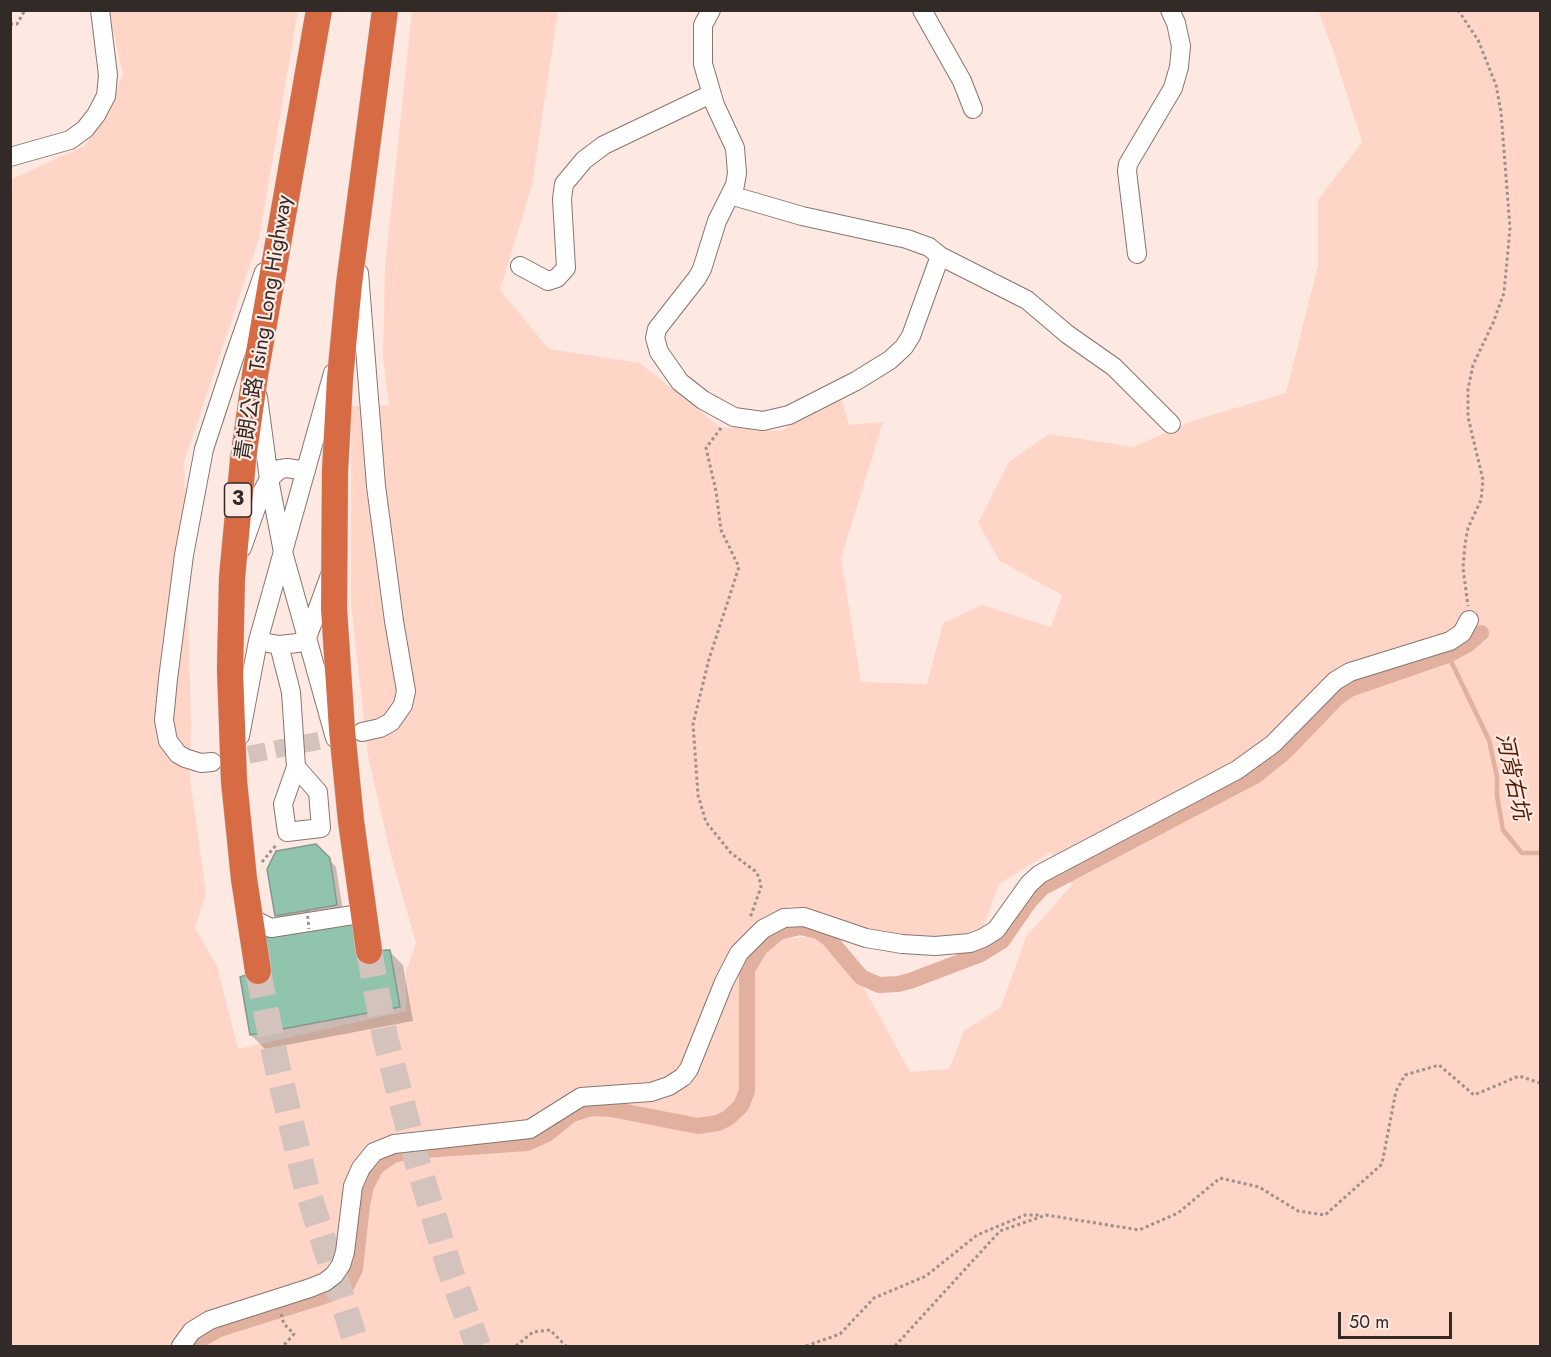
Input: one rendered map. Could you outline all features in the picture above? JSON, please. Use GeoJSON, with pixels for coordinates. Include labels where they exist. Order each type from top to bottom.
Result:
{"type":"FeatureCollection","features":[{"type":"Feature","properties":{"kind":"highway","name":"青朗公路 Tsing Long Highway"},"geometry":{"type":"LineString","coordinates":[[258,971],[249,917],[234,781],[230,669],[232,578],[243,460],[255,375],[319,10]]}},
{"type":"Feature","properties":{"kind":"highway"},"geometry":{"type":"LineString","coordinates":[[369,951],[346,779],[352,731],[337,654],[334,563],[337,424],[344,331],[355,230],[385,10]]}},
{"type":"Feature","properties":{"kind":"street"},"geometry":{"type":"LineString","coordinates":[[10,157],[70,140],[85,129],[96,115],[106,96],[108,75],[100,10]]}},
{"type":"Feature","properties":{"kind":"street"},"geometry":{"type":"LineString","coordinates":[[711,10],[704,25],[703,64],[711,94],[735,148],[737,173],[735,185],[717,221],[698,278],[657,329],[655,338],[658,352],[680,382],[703,400],[726,413],[744,419],[763,421],[783,417],[856,381],[890,360],[904,347],[940,256]]}},
{"type":"Feature","properties":{"kind":"street"},"geometry":{"type":"LineString","coordinates":[[922,10],[962,81],[973,109]]}},
{"type":"Feature","properties":{"kind":"street"},"geometry":{"type":"LineString","coordinates":[[1137,254],[1127,171],[1128,164],[1173,88],[1179,67],[1181,46],[1176,23],[1170,10]]}},
{"type":"Feature","properties":{"kind":"street"},"geometry":{"type":"LineString","coordinates":[[520,266],[548,280],[557,278],[566,268],[562,200],[564,184],[584,160],[604,145],[711,94]]}},
{"type":"Feature","properties":{"kind":"street"},"geometry":{"type":"LineString","coordinates":[[729,195],[802,216],[907,239],[929,247],[940,256],[1027,300],[1067,334],[1114,367],[1171,424]]}},
{"type":"Feature","properties":{"kind":"street"},"geometry":{"type":"LineString","coordinates":[[212,762],[193,761],[178,754],[168,741],[164,727],[183,566],[204,448],[282,223]]}},
{"type":"Feature","properties":{"kind":"street"},"geometry":{"type":"LineString","coordinates":[[352,731],[380,728],[392,722],[403,705],[406,691],[376,486],[355,230]]}},
{"type":"Feature","properties":{"kind":"street"},"geometry":{"type":"LineString","coordinates":[[234,781],[241,729],[258,641],[344,331]]}},
{"type":"Feature","properties":{"kind":"street"},"geometry":{"type":"LineString","coordinates":[[255,375],[269,479],[302,640],[346,779]]}},
{"type":"Feature","properties":{"kind":"street"},"geometry":{"type":"LineString","coordinates":[[232,578],[261,494],[269,479],[280,470],[287,468],[306,471]]}},
{"type":"Feature","properties":{"kind":"street"},"geometry":{"type":"LineString","coordinates":[[291,692],[302,640],[334,563]]}},
{"type":"Feature","properties":{"kind":"street"},"geometry":{"type":"LineString","coordinates":[[181,1347],[192,1331],[204,1323],[310,1288],[325,1282],[334,1275],[341,1265],[345,1252],[353,1186],[361,1168],[374,1152],[394,1144],[530,1128],[581,1097],[651,1092],[669,1086],[683,1077],[739,953],[757,934],[784,918],[804,917],[866,938],[902,944],[935,946],[970,944],[996,930],[1029,884],[1040,874],[1237,770],[1273,744],[1335,681],[1350,672],[1450,641],[1462,633],[1469,620]]}},
{"type":"Feature","properties":{"kind":"street"},"geometry":{"type":"LineString","coordinates":[[258,641],[279,645],[302,640]]}},
{"type":"Feature","properties":{"kind":"street"},"geometry":{"type":"LineString","coordinates":[[279,645],[291,692],[296,767],[283,804],[287,832],[321,828],[318,792],[296,767]]}},
{"type":"Feature","properties":{"kind":"street"},"geometry":{"type":"LineString","coordinates":[[249,917],[271,928],[353,915],[362,907]]}},
{"type":"Feature","properties":{"kind":"path"},"geometry":{"type":"LineString","coordinates":[[10,24],[17,24],[26,10]]}},
{"type":"Feature","properties":{"kind":"path"},"geometry":{"type":"LineString","coordinates":[[1458,10],[1478,40],[1496,85],[1510,228],[1504,293],[1473,365],[1468,388],[1468,417],[1483,480],[1481,500],[1468,528],[1465,544],[1463,568],[1469,620]]}},
{"type":"Feature","properties":{"kind":"path"},"geometry":{"type":"LineString","coordinates":[[726,413],[726,422],[706,448],[716,491],[721,530],[739,567],[710,659],[693,724],[698,795],[706,822],[730,853],[755,871],[759,877],[761,887],[747,925],[757,934]]}},
{"type":"Feature","properties":{"kind":"path"},"geometry":{"type":"LineString","coordinates":[[261,864],[287,832]]}},
{"type":"Feature","properties":{"kind":"path"},"geometry":{"type":"LineString","coordinates":[[307,910],[309,929]]}},
{"type":"Feature","properties":{"kind":"path"},"geometry":{"type":"LineString","coordinates":[[806,1347],[840,1334],[874,1298],[926,1276],[977,1235],[1025,1215],[1046,1215],[1139,1230],[1178,1213],[1220,1178],[1258,1187],[1298,1211],[1325,1215],[1382,1164],[1396,1091],[1406,1075],[1439,1065],[1474,1095],[1519,1076],[1540,1083]]}},
{"type":"Feature","properties":{"kind":"path"},"geometry":{"type":"LineString","coordinates":[[895,1347],[1000,1231],[1046,1215]]}},
{"type":"Feature","properties":{"kind":"path"},"geometry":{"type":"LineString","coordinates":[[283,1347],[294,1334],[284,1324]]}},
{"type":"Feature","properties":{"kind":"path"},"geometry":{"type":"LineString","coordinates":[[516,1347],[533,1332],[550,1330],[566,1347]]}},
{"type":"Feature","properties":{"kind":"shaded area"},"geometry":{"type":"Polygon","coordinates":[[[109,11],[298,11],[259,238],[184,462],[191,724],[190,779],[206,893],[195,928],[217,966],[238,1049],[406,1011],[406,971],[416,943],[390,852],[368,755],[351,604],[351,406],[389,405],[383,358],[385,268],[412,11],[558,11],[532,185],[500,290],[549,349],[640,363],[720,427],[782,431],[838,387],[849,425],[883,422],[841,558],[861,682],[927,684],[943,623],[982,605],[1051,627],[1062,595],[1000,561],[978,523],[1009,462],[1049,434],[1133,447],[1195,420],[1286,393],[1318,265],[1318,200],[1362,142],[1332,47],[1318,11],[1540,11],[1540,1346],[11,1346],[10,180],[86,145],[123,75],[109,11]],[[1051,852],[999,884],[983,928],[927,949],[788,905],[786,939],[814,936],[863,986],[910,1072],[949,1069],[964,1031],[1001,1007],[1026,937],[1072,885],[1051,852]]]}},
{"type":"Feature","properties":{"kind":"building"},"geometry":{"type":"Polygon","coordinates":[[[316,844],[330,858],[337,905],[275,916],[267,869],[276,851],[316,844]]]}},
{"type":"Feature","properties":{"kind":"building"},"geometry":{"type":"Polygon","coordinates":[[[354,921],[360,951],[390,950],[400,1007],[250,1035],[240,977],[268,968],[263,938],[354,921]]]}},
{"type":"Feature","properties":{"kind":"waterway"},"geometry":{"type":"LineString","coordinates":[[196,1346],[203,1338],[219,1329],[330,1294],[347,1285],[355,1269],[366,1186],[376,1167],[393,1155],[409,1151],[527,1143],[547,1134],[572,1114],[591,1108],[611,1109],[698,1126],[718,1123],[728,1118],[741,1106],[747,1091],[747,970],[760,948],[779,932],[800,927],[818,931],[829,939],[861,977],[879,985],[910,981],[981,954],[1002,941],[1029,902],[1042,888],[1255,776],[1284,753],[1337,698],[1350,689],[1448,655],[1467,645],[1481,633]]}},
{"type":"Feature","properties":{"kind":"waterway","name":"河背右坑"},"geometry":{"type":"LineString","coordinates":[[1448,655],[1489,740],[1497,777],[1497,796],[1503,830],[1522,853],[1540,853]]}},
{"type":"Feature","properties":{"kind":"tunnel"},"geometry":{"type":"LineString","coordinates":[[222,760],[348,735]]}},
{"type":"Feature","properties":{"kind":"tunnel"},"geometry":{"type":"LineString","coordinates":[[369,951],[385,1037],[417,1161],[449,1267],[478,1346]]}},
{"type":"Feature","properties":{"kind":"tunnel"},"geometry":{"type":"LineString","coordinates":[[258,971],[276,1061],[307,1189],[357,1346]]}}]}
